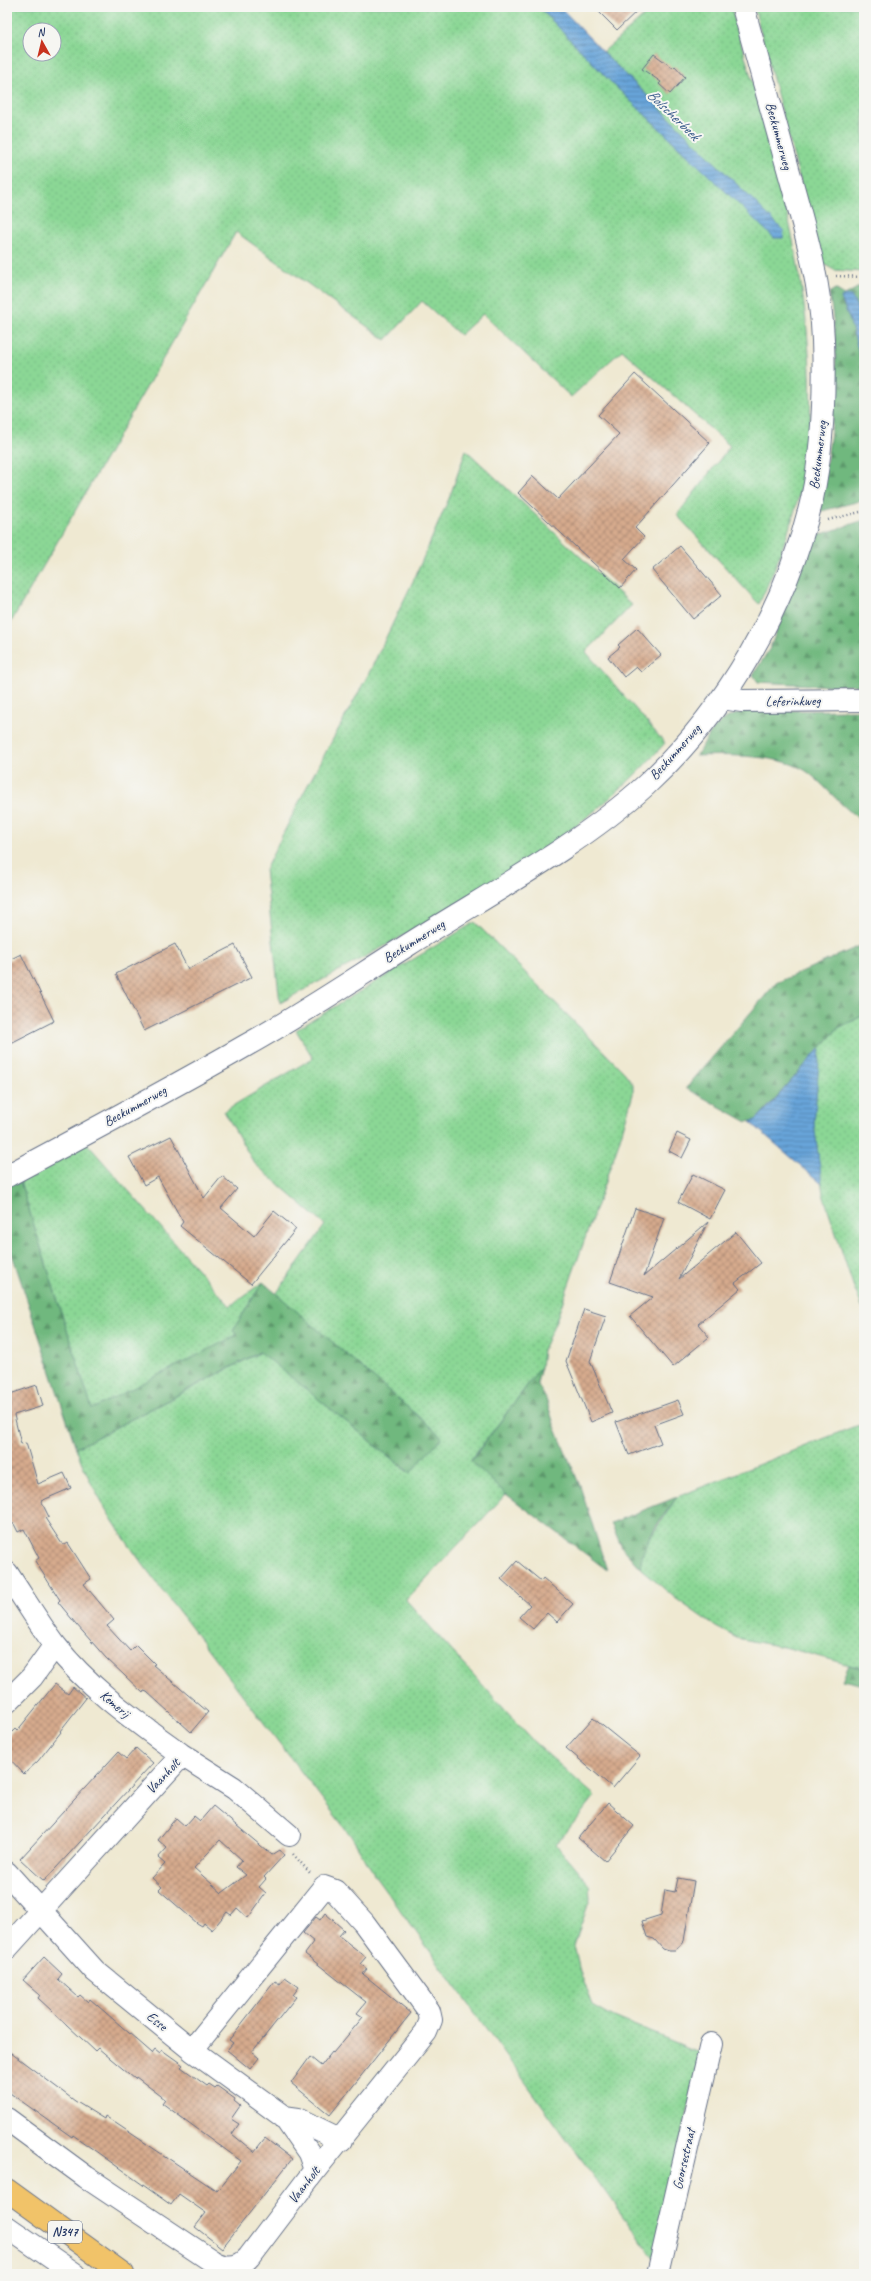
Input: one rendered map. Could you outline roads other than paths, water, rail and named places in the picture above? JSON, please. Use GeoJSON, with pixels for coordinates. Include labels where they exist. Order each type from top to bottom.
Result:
{"type":"FeatureCollection","features":[{"type":"Feature","properties":{"kind":"main road","name":"N347"},"geometry":{"type":"LineString","coordinates":[[7,2190],[123,2274]]}},
{"type":"Feature","properties":{"kind":"street","name":"Beckummerweg"},"geometry":{"type":"LineString","coordinates":[[7,1176],[247,1045],[589,829],[646,784],[684,745],[722,698],[762,631],[792,567],[812,498],[823,427],[823,338],[814,271],[805,231],[743,7]]}},
{"type":"Feature","properties":{"kind":"street","name":"Leferinkweg"},"geometry":{"type":"LineString","coordinates":[[722,698],[742,701],[864,700]]}},
{"type":"Feature","properties":{"kind":"street","name":"Kemerij"},"geometry":{"type":"LineString","coordinates":[[7,1573],[55,1645],[85,1678],[131,1717],[182,1755]]}},
{"type":"Feature","properties":{"kind":"street"},"geometry":{"type":"LineString","coordinates":[[7,1702],[32,1677],[55,1645]]}},
{"type":"Feature","properties":{"kind":"street","name":"Vaanholt"},"geometry":{"type":"LineString","coordinates":[[7,1948],[182,1755],[234,1788],[289,1835]]}},
{"type":"Feature","properties":{"kind":"street"},"geometry":{"type":"LineString","coordinates":[[7,1873],[40,1912]]}},
{"type":"Feature","properties":{"kind":"street","name":"Vaanholt"},"geometry":{"type":"LineString","coordinates":[[7,2120],[86,2177],[222,2267],[234,2266],[244,2262],[426,2032],[431,2020],[429,2011],[364,1923],[334,1891],[324,1887],[192,2050]]}},
{"type":"Feature","properties":{"kind":"street","name":"Esse"},"geometry":{"type":"LineString","coordinates":[[40,1912],[95,1971],[192,2050],[284,2117],[309,2153],[316,2170]]}},
{"type":"Feature","properties":{"kind":"street","name":"Goorsestraat"},"geometry":{"type":"LineString","coordinates":[[658,2274],[711,2044]]}},
{"type":"Feature","properties":{"kind":"street","name":"Esse"},"geometry":{"type":"LineString","coordinates":[[284,2117],[298,2119],[341,2140]]}},
{"type":"Feature","properties":{"kind":"street"},"geometry":{"type":"LineString","coordinates":[[7,2227],[75,2274]]}},
{"type":"Feature","properties":{"kind":"water"},"geometry":{"type":"Polygon","coordinates":[[[539,7],[560,7],[611,60],[784,231],[783,238],[774,238],[611,82],[539,7]]]}},
{"type":"Feature","properties":{"kind":"water"},"geometry":{"type":"Polygon","coordinates":[[[845,295],[851,296],[859,313],[863,332],[864,370],[849,318],[841,298],[845,295]]]}},
{"type":"Feature","properties":{"kind":"water"},"geometry":{"type":"Polygon","coordinates":[[[820,1048],[814,1124],[822,1184],[750,1122],[756,1120],[765,1111],[820,1048]]]}},
{"type":"Feature","properties":{"kind":"water label","name":"Bolscherbeek"},"geometry":{"type":"Point","coordinates":[673,115]}}]}
